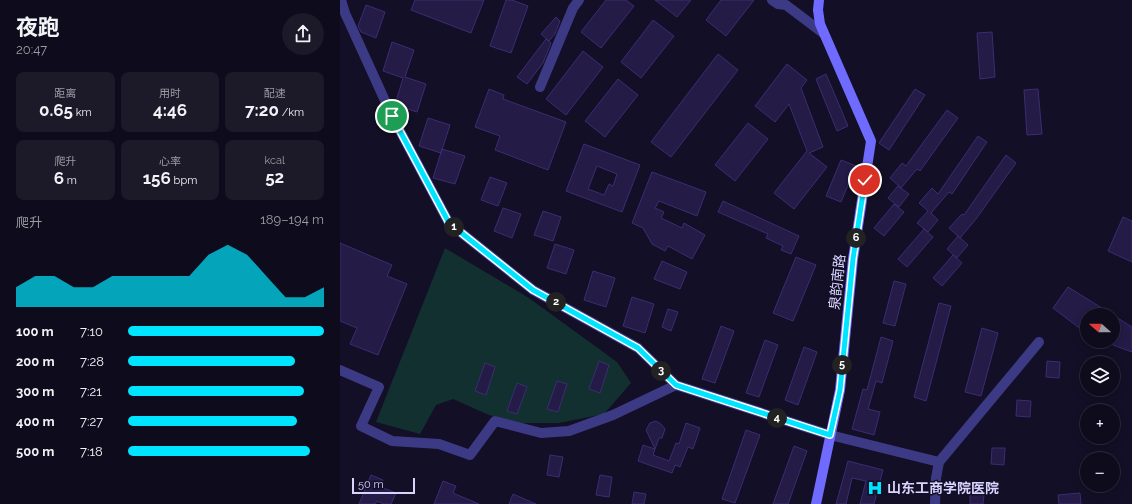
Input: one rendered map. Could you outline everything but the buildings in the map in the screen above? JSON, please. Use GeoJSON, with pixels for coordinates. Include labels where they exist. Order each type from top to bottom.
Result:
{"type":"FeatureCollection","features":[{"type":"Feature","properties":{"kind":"street"},"geometry":{"type":"LineString","coordinates":[[341,0],[345,13],[392,116],[449,223],[533,290],[638,348],[676,385],[830,435],[939,462]]}},
{"type":"Feature","properties":{"kind":"street"},"geometry":{"type":"LineString","coordinates":[[540,87],[573,8],[579,0]]}},
{"type":"Feature","properties":{"kind":"street"},"geometry":{"type":"LineString","coordinates":[[772,0],[778,4],[786,5],[823,33]]}},
{"type":"Feature","properties":{"kind":"street","name":"泉韵南路"},"geometry":{"type":"LineString","coordinates":[[816,504],[840,390],[853,259],[871,141],[823,33],[818,10],[819,0]]}},
{"type":"Feature","properties":{"kind":"street"},"geometry":{"type":"LineString","coordinates":[[935,504],[936,478],[939,462],[1039,342]]}},
{"type":"Feature","properties":{"kind":"street"},"geometry":{"type":"LineString","coordinates":[[340,370],[379,387],[361,426],[392,441],[439,444],[470,456],[495,421],[541,433],[569,431],[613,415],[676,385]]}},
{"type":"Feature","properties":{"kind":"green space"},"geometry":{"type":"Polygon","coordinates":[[[445,248],[529,298],[617,362],[631,383],[604,414],[559,423],[522,423],[489,415],[453,399],[436,405],[420,434],[376,422],[445,248]]]}},
{"type":"Feature","properties":{"kind":"place","name":"山东工商学院医院"},"geometry":{"type":"Point","coordinates":[875,488]}},
{"type":"Feature","properties":{"kind":"route"},"geometry":{"type":"LineString","coordinates":[[392,116],[449,223],[533,290],[638,348],[676,385],[830,435],[840,390],[853,259],[865,180]]}}]}
